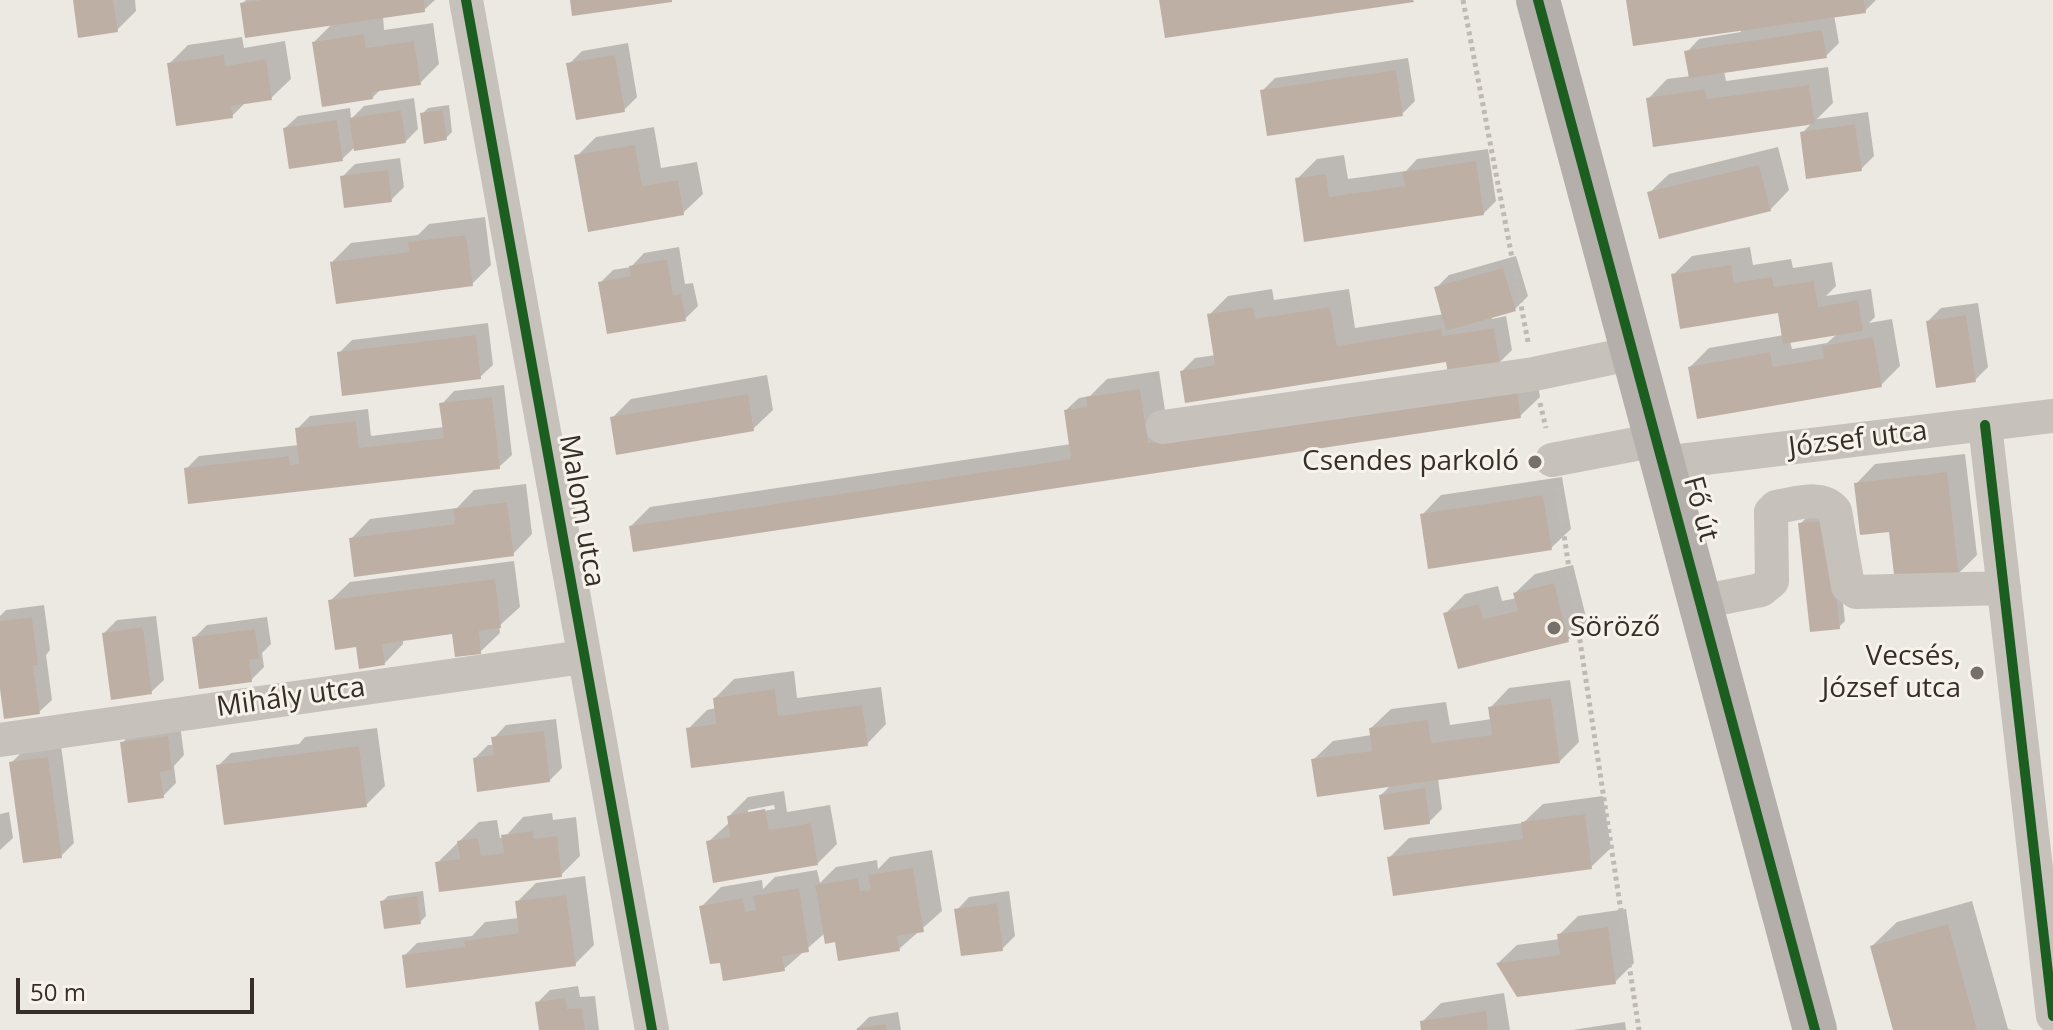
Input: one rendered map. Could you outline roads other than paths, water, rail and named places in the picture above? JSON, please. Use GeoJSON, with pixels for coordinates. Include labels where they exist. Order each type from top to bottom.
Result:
{"type":"FeatureCollection","features":[{"type":"Feature","properties":{"kind":"main road","name":"Fő út"},"geometry":{"type":"LineString","coordinates":[[1538,0],[1815,1030]]}},
{"type":"Feature","properties":{"kind":"street","name":"Malom utca"},"geometry":{"type":"LineString","coordinates":[[466,0],[652,1030]]}},
{"type":"Feature","properties":{"kind":"street"},"geometry":{"type":"LineString","coordinates":[[1163,427],[1534,374],[1634,353]]}},
{"type":"Feature","properties":{"kind":"street","name":"József utca"},"geometry":{"type":"LineString","coordinates":[[1660,452],[1985,425],[2053,416]]}},
{"type":"Feature","properties":{"kind":"street"},"geometry":{"type":"LineString","coordinates":[[1985,425],[2053,1016]]}},
{"type":"Feature","properties":{"kind":"street"},"geometry":{"type":"LineString","coordinates":[[1552,460],[1660,452]]}},
{"type":"Feature","properties":{"kind":"street"},"geometry":{"type":"LineString","coordinates":[[1700,602],[1761,590],[1772,581],[1771,512],[1776,507],[1822,501],[1830,504],[1835,511],[1848,586],[1856,592],[2004,588]]}},
{"type":"Feature","properties":{"kind":"street","name":"Mihály utca"},"geometry":{"type":"LineString","coordinates":[[0,740],[583,657]]}},
{"type":"Feature","properties":{"kind":"place","name":"Csendes parkoló"},"geometry":{"type":"Point","coordinates":[1535,462]}},
{"type":"Feature","properties":{"kind":"place","name":"Söröző"},"geometry":{"type":"Point","coordinates":[1554,628]}},
{"type":"Feature","properties":{"kind":"place","name":"Vecsés, József utca"},"geometry":{"type":"Point","coordinates":[1977,673]}}]}
